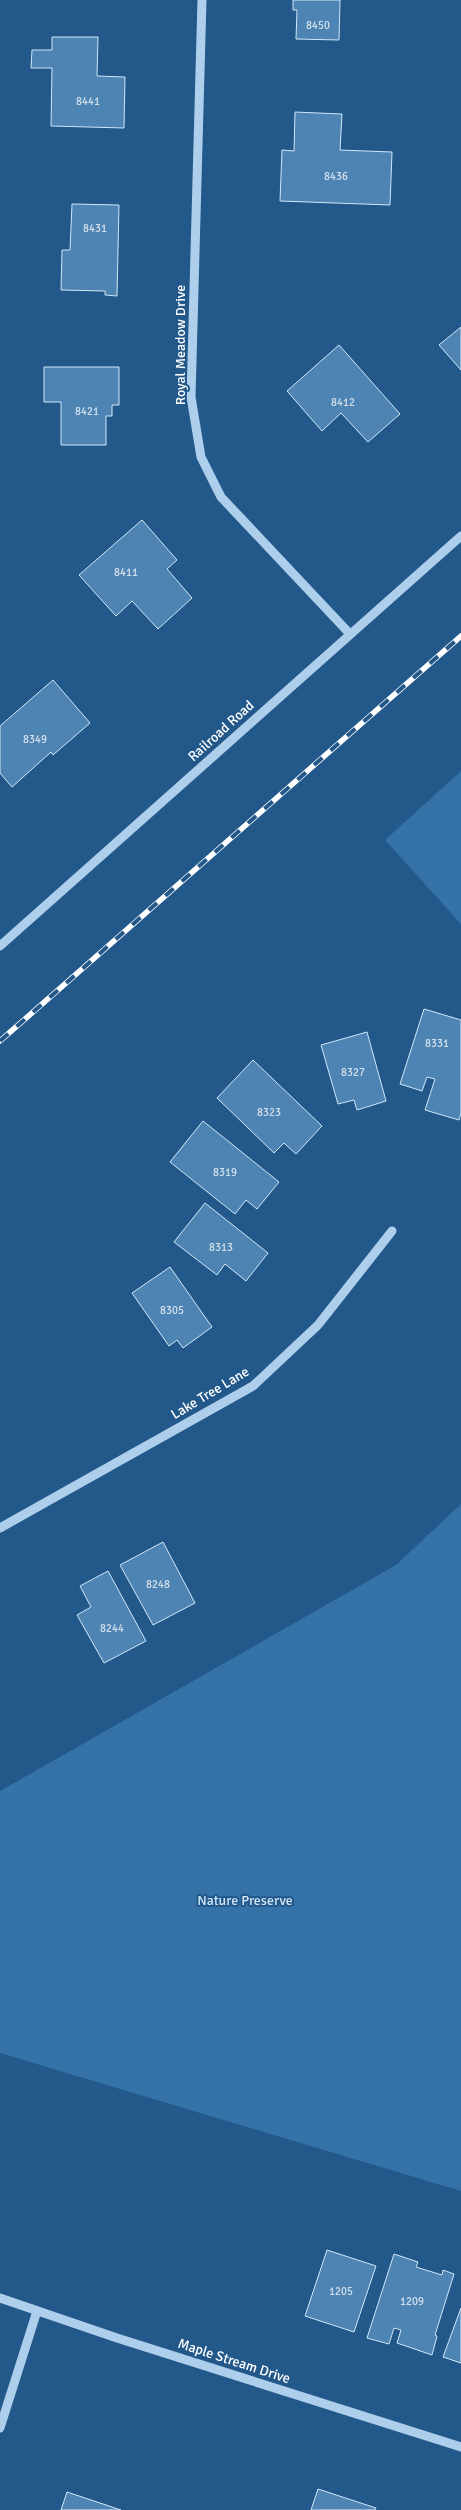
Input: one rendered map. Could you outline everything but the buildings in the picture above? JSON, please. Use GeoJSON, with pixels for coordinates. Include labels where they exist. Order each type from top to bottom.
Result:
{"type":"FeatureCollection","features":[{"type":"Feature","properties":{"kind":"street","name":"Royal Meadow Drive"},"geometry":{"type":"LineString","coordinates":[[202,0],[191,397],[201,457],[222,497],[350,634]]}},
{"type":"Feature","properties":{"kind":"street","name":"Railroad Road"},"geometry":{"type":"LineString","coordinates":[[0,946],[461,536]]}},
{"type":"Feature","properties":{"kind":"street","name":"Lake Tree Lane"},"geometry":{"type":"LineString","coordinates":[[0,1528],[253,1386],[318,1325],[392,1231]]}},
{"type":"Feature","properties":{"kind":"street","name":"Maple Stream Drive"},"geometry":{"type":"LineString","coordinates":[[0,2298],[126,2341],[461,2447]]}},
{"type":"Feature","properties":{"kind":"street"},"geometry":{"type":"LineString","coordinates":[[0,2428],[37,2311]]}},
{"type":"Feature","properties":{"kind":"green space"},"geometry":{"type":"Polygon","coordinates":[[[461,771],[461,924],[385,840],[461,771]]]}},
{"type":"Feature","properties":{"kind":"green space","name":"Nature Preserve"},"geometry":{"type":"Polygon","coordinates":[[[461,1504],[461,2191],[0,2053],[0,1791],[396,1565],[461,1504]]]}},
{"type":"Feature","properties":{"kind":"railway"},"geometry":{"type":"LineString","coordinates":[[0,1041],[461,636]]}}]}
